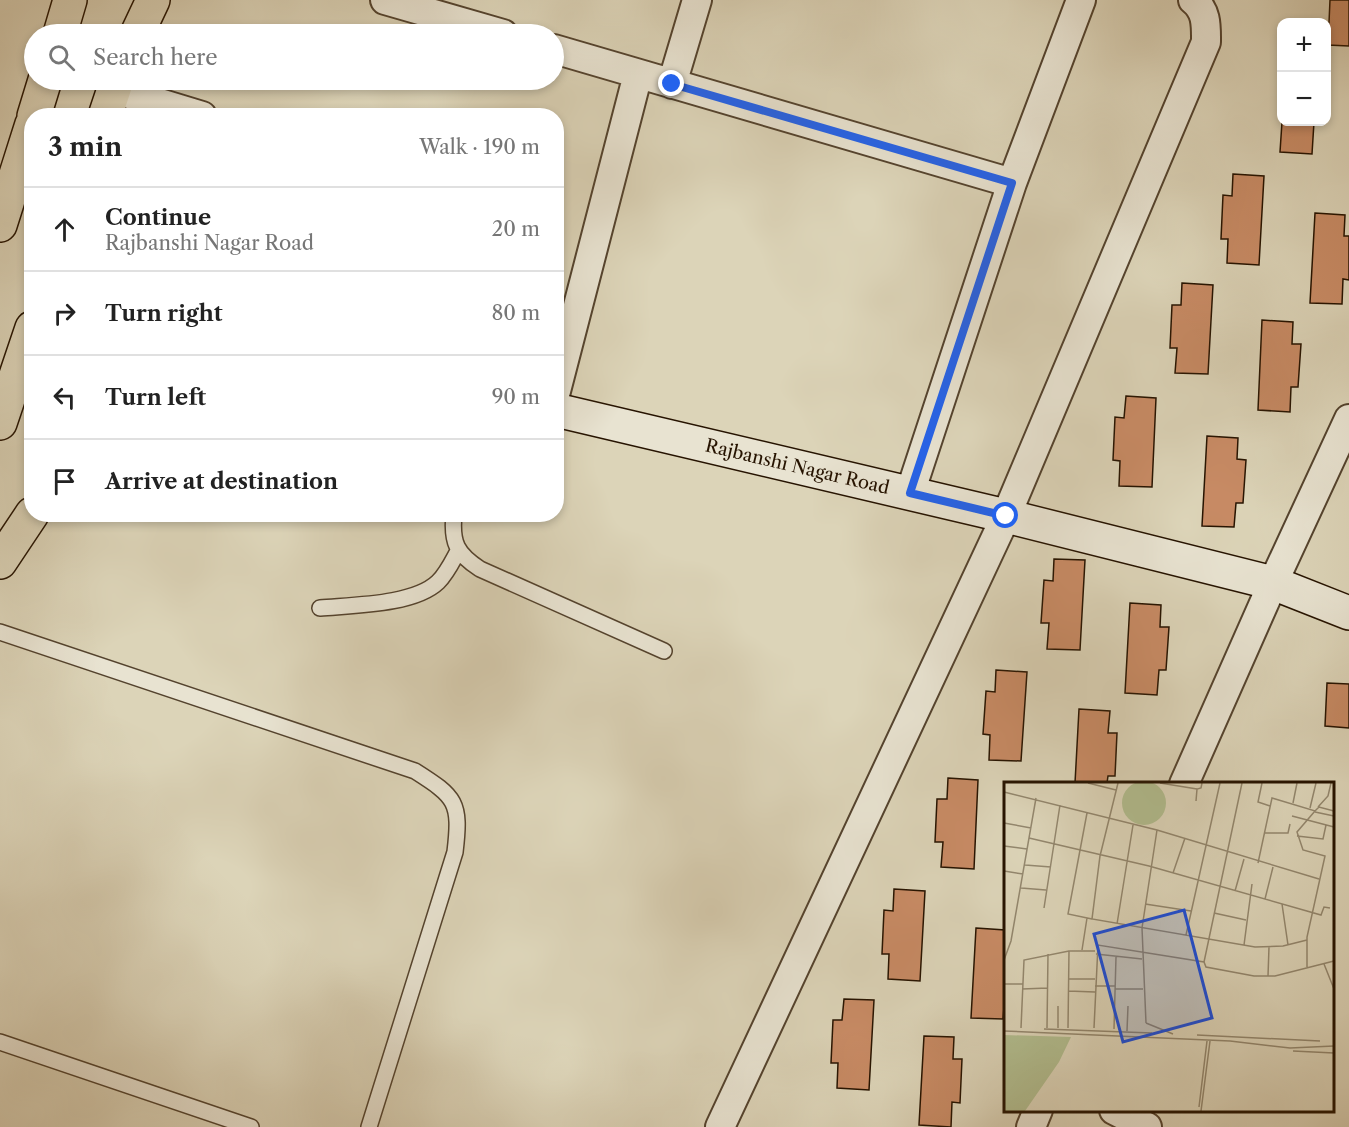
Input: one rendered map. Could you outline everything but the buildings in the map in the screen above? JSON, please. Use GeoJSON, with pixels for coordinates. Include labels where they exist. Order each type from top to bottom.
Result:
{"type":"FeatureCollection","features":[{"type":"Feature","properties":{"kind":"highway"},"geometry":{"type":"LineString","coordinates":[[134,24],[141,0]]}},
{"type":"Feature","properties":{"kind":"highway"},"geometry":{"type":"LineString","coordinates":[[142,24],[153,0]]}},
{"type":"Feature","properties":{"kind":"highway"},"geometry":{"type":"LineString","coordinates":[[63,24],[70,1]]}},
{"type":"Feature","properties":{"kind":"highway"},"geometry":{"type":"LineString","coordinates":[[36,108],[42,90]]}},
{"type":"Feature","properties":{"kind":"highway"},"geometry":{"type":"LineString","coordinates":[[0,225],[24,149]]}},
{"type":"Feature","properties":{"kind":"highway"},"geometry":{"type":"LineString","coordinates":[[0,423],[24,352]]}},
{"type":"Feature","properties":{"kind":"highway"},"geometry":{"type":"LineString","coordinates":[[0,562],[27,522]]}},
{"type":"Feature","properties":{"kind":"street"},"geometry":{"type":"LineString","coordinates":[[385,0],[468,24]]}},
{"type":"Feature","properties":{"kind":"street"},"geometry":{"type":"LineString","coordinates":[[672,84],[697,0]]}},
{"type":"Feature","properties":{"kind":"street"},"geometry":{"type":"LineString","coordinates":[[910,493],[1012,183],[1081,0]]}},
{"type":"Feature","properties":{"kind":"street"},"geometry":{"type":"LineString","coordinates":[[720,1127],[1006,516],[1206,42],[1206,21],[1201,6],[1193,0]]}},
{"type":"Feature","properties":{"kind":"street"},"geometry":{"type":"LineString","coordinates":[[564,52],[1012,183]]}},
{"type":"Feature","properties":{"kind":"street"},"geometry":{"type":"LineString","coordinates":[[564,360],[638,74]]}},
{"type":"Feature","properties":{"kind":"street"},"geometry":{"type":"LineString","coordinates":[[112,95],[168,108]]}},
{"type":"Feature","properties":{"kind":"street","name":"Rajbanshi Nagar Road"},"geometry":{"type":"LineString","coordinates":[[564,412],[1006,516],[1273,583],[1349,613]]}},
{"type":"Feature","properties":{"kind":"street"},"geometry":{"type":"LineString","coordinates":[[1184,782],[1349,419]]}},
{"type":"Feature","properties":{"kind":"street"},"geometry":{"type":"LineString","coordinates":[[1031,1127],[1037,1112]]}},
{"type":"Feature","properties":{"kind":"street"},"geometry":{"type":"LineString","coordinates":[[1118,1112],[1148,1127]]}},
{"type":"Feature","properties":{"kind":"lane"},"geometry":{"type":"LineString","coordinates":[[454,522],[454,538],[458,551],[480,569],[664,651]]}},
{"type":"Feature","properties":{"kind":"lane"},"geometry":{"type":"LineString","coordinates":[[320,608],[406,598],[423,592],[447,572],[458,551]]}},
{"type":"Feature","properties":{"kind":"lane"},"geometry":{"type":"LineString","coordinates":[[0,632],[415,771],[442,788],[456,806],[458,826],[455,852],[369,1127]]}},
{"type":"Feature","properties":{"kind":"lane"},"geometry":{"type":"LineString","coordinates":[[0,1042],[251,1127]]}},
{"type":"Feature","properties":{"kind":"route"},"geometry":{"type":"LineString","coordinates":[[672,84],[1012,183],[910,493],[1006,516]]}}]}
